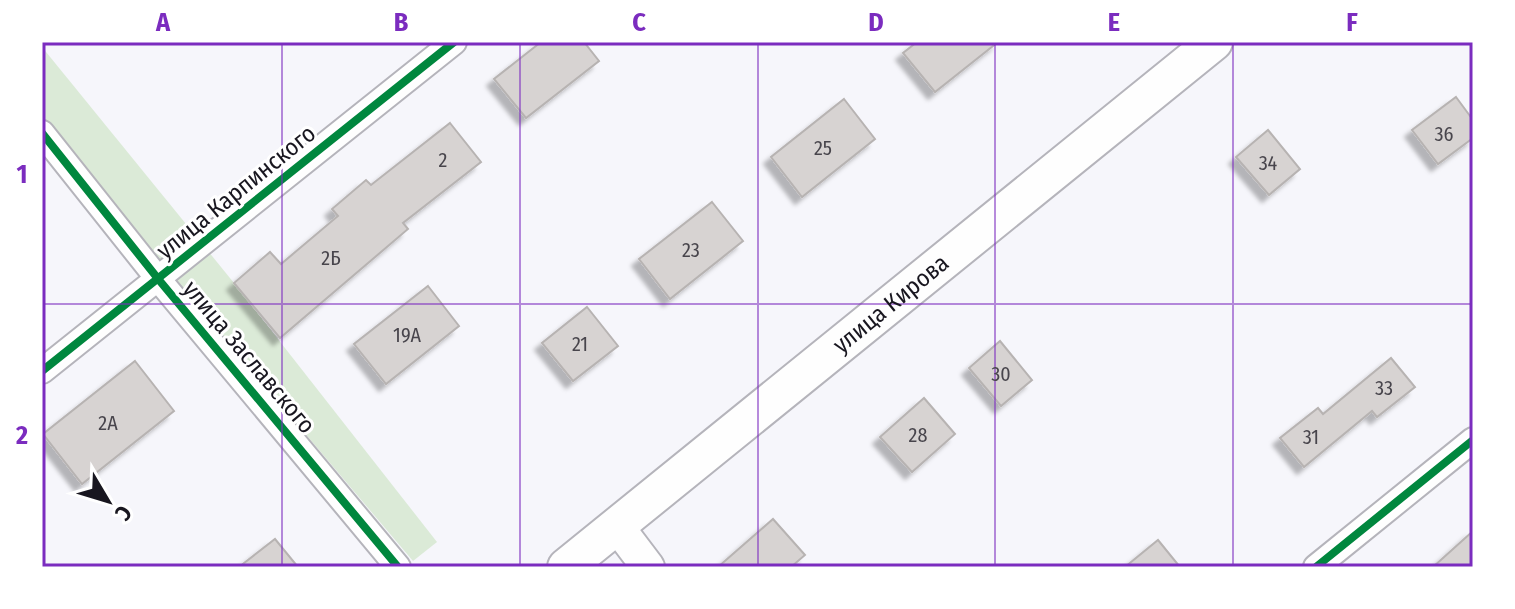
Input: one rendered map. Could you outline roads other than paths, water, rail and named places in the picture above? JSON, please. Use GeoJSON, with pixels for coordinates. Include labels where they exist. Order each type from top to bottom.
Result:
{"type":"FeatureCollection","features":[{"type":"Feature","properties":{"kind":"main road","name":"улица Кирова"},"geometry":{"type":"LineString","coordinates":[[566,567],[1214,42]]}},
{"type":"Feature","properties":{"kind":"street","name":"улица Карпинского"},"geometry":{"type":"LineString","coordinates":[[42,371],[454,42]]}},
{"type":"Feature","properties":{"kind":"street","name":"улица Заславского"},"geometry":{"type":"LineString","coordinates":[[42,133],[159,280],[398,567]]}},
{"type":"Feature","properties":{"kind":"street"},"geometry":{"type":"LineString","coordinates":[[1316,567],[1473,440]]}},
{"type":"Feature","properties":{"kind":"street"},"geometry":{"type":"LineString","coordinates":[[617,526],[648,567]]}}]}
